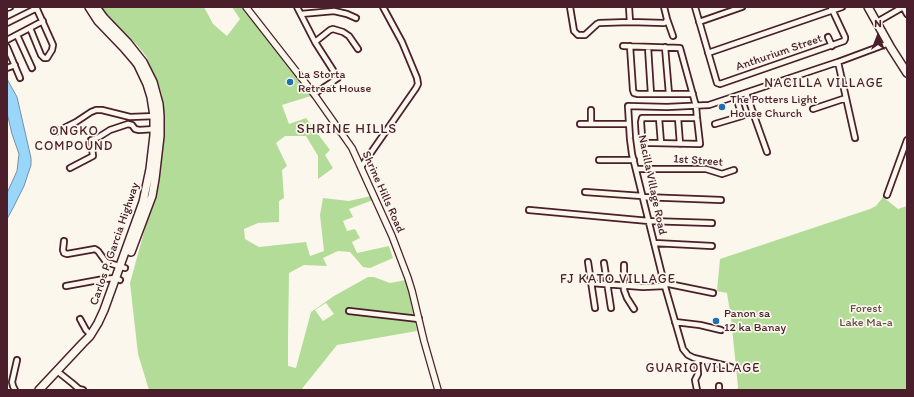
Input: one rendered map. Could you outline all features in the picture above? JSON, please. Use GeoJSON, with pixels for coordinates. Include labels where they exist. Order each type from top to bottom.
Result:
{"type":"FeatureCollection","features":[{"type":"Feature","properties":{"kind":"main road","name":"Carlos P. Garcia Highway"},"geometry":{"type":"LineString","coordinates":[[89,7],[98,21],[124,47],[138,65],[145,78],[157,116]]}},
{"type":"Feature","properties":{"kind":"main road","name":"Carlos P. Garcia Highway"},"geometry":{"type":"LineString","coordinates":[[39,390],[86,346],[97,332],[107,312],[122,268],[152,196],[156,170],[158,129],[157,116],[159,104],[151,76],[143,62],[96,7]]}},
{"type":"Feature","properties":{"kind":"main road"},"geometry":{"type":"LineString","coordinates":[[868,7],[907,73]]}},
{"type":"Feature","properties":{"kind":"main road","name":"Carlos P. Garcia Highway"},"geometry":{"type":"LineString","coordinates":[[44,390],[91,335],[118,279]]}},
{"type":"Feature","properties":{"kind":"street"},"geometry":{"type":"LineString","coordinates":[[7,23],[36,7],[53,47],[47,58],[44,58],[41,55],[30,28]]}},
{"type":"Feature","properties":{"kind":"street","name":"Shrine Hills Road"},"geometry":{"type":"LineString","coordinates":[[246,7],[314,94],[352,148],[401,258],[412,291],[438,390]]}},
{"type":"Feature","properties":{"kind":"street"},"geometry":{"type":"LineString","coordinates":[[297,7],[315,42],[338,78],[314,94]]}},
{"type":"Feature","properties":{"kind":"street"},"geometry":{"type":"LineString","coordinates":[[361,167],[418,84],[417,78],[402,42],[384,7]]}},
{"type":"Feature","properties":{"kind":"street"},"geometry":{"type":"LineString","coordinates":[[570,7],[574,31],[578,35],[585,35],[599,23],[664,23],[667,19]]}},
{"type":"Feature","properties":{"kind":"street"},"geometry":{"type":"LineString","coordinates":[[629,7],[630,22]]}},
{"type":"Feature","properties":{"kind":"street"},"geometry":{"type":"LineString","coordinates":[[664,7],[673,36]]}},
{"type":"Feature","properties":{"kind":"street"},"geometry":{"type":"LineString","coordinates":[[695,7],[708,53],[832,9],[842,7]]}},
{"type":"Feature","properties":{"kind":"street"},"geometry":{"type":"LineString","coordinates":[[699,22],[729,9],[742,7]]}},
{"type":"Feature","properties":{"kind":"street"},"geometry":{"type":"LineString","coordinates":[[877,22],[903,7],[907,14]]}},
{"type":"Feature","properties":{"kind":"street","name":"Anthurium Street"},"geometry":{"type":"LineString","coordinates":[[708,53],[718,83],[832,46],[844,41],[845,37],[832,9]]}},
{"type":"Feature","properties":{"kind":"street"},"geometry":{"type":"LineString","coordinates":[[301,14],[334,11],[356,18]]}},
{"type":"Feature","properties":{"kind":"street"},"geometry":{"type":"LineString","coordinates":[[7,40],[42,21]]}},
{"type":"Feature","properties":{"kind":"street"},"geometry":{"type":"LineString","coordinates":[[315,42],[333,29],[343,32],[349,36],[358,49]]}},
{"type":"Feature","properties":{"kind":"street"},"geometry":{"type":"LineString","coordinates":[[17,35],[32,68]]}},
{"type":"Feature","properties":{"kind":"street"},"geometry":{"type":"LineString","coordinates":[[828,37],[832,46]]}},
{"type":"Feature","properties":{"kind":"street","name":"Nacilla Village Road"},"geometry":{"type":"LineString","coordinates":[[697,359],[688,355],[684,351],[675,322],[631,147],[628,106],[709,105],[838,62],[889,43]]}},
{"type":"Feature","properties":{"kind":"street"},"geometry":{"type":"LineString","coordinates":[[7,46],[20,78]]}},
{"type":"Feature","properties":{"kind":"street"},"geometry":{"type":"LineString","coordinates":[[623,46],[680,48],[696,106],[698,118],[700,144],[647,143],[644,141],[642,137],[641,119],[698,118]]}},
{"type":"Feature","properties":{"kind":"street"},"geometry":{"type":"LineString","coordinates":[[630,46],[634,93],[693,94]]}},
{"type":"Feature","properties":{"kind":"street"},"geometry":{"type":"LineString","coordinates":[[648,47],[651,94]]}},
{"type":"Feature","properties":{"kind":"street"},"geometry":{"type":"LineString","coordinates":[[665,47],[669,94]]}},
{"type":"Feature","properties":{"kind":"street"},"geometry":{"type":"LineString","coordinates":[[838,62],[855,138]]}},
{"type":"Feature","properties":{"kind":"street"},"geometry":{"type":"LineString","coordinates":[[7,68],[14,65]]}},
{"type":"Feature","properties":{"kind":"street"},"geometry":{"type":"LineString","coordinates":[[746,93],[767,152]]}},
{"type":"Feature","properties":{"kind":"street"},"geometry":{"type":"LineString","coordinates":[[715,124],[742,116],[736,97]]}},
{"type":"Feature","properties":{"kind":"street"},"geometry":{"type":"LineString","coordinates":[[813,109],[846,98]]}},
{"type":"Feature","properties":{"kind":"street"},"geometry":{"type":"LineString","coordinates":[[56,132],[96,110],[102,110],[130,117],[157,116]]}},
{"type":"Feature","properties":{"kind":"street"},"geometry":{"type":"LineString","coordinates":[[591,110],[591,124]]}},
{"type":"Feature","properties":{"kind":"street"},"geometry":{"type":"LineString","coordinates":[[659,118],[661,143]]}},
{"type":"Feature","properties":{"kind":"street"},"geometry":{"type":"LineString","coordinates":[[678,118],[680,144]]}},
{"type":"Feature","properties":{"kind":"street"},"geometry":{"type":"LineString","coordinates":[[70,168],[93,156],[91,140],[110,130],[128,124],[139,130],[158,129]]}},
{"type":"Feature","properties":{"kind":"street"},"geometry":{"type":"LineString","coordinates":[[580,124],[629,124]]}},
{"type":"Feature","properties":{"kind":"street"},"geometry":{"type":"LineString","coordinates":[[887,195],[907,140]]}},
{"type":"Feature","properties":{"kind":"street"},"geometry":{"type":"LineString","coordinates":[[599,160],[634,160]]}},
{"type":"Feature","properties":{"kind":"street","name":"1st Street"},"geometry":{"type":"LineString","coordinates":[[636,169],[706,170],[722,174],[734,170]]}},
{"type":"Feature","properties":{"kind":"street"},"geometry":{"type":"LineString","coordinates":[[586,192],[643,197],[721,200]]}},
{"type":"Feature","properties":{"kind":"street"},"geometry":{"type":"LineString","coordinates":[[529,210],[649,221],[712,223]]}},
{"type":"Feature","properties":{"kind":"street"},"geometry":{"type":"LineString","coordinates":[[64,241],[64,253],[67,254],[95,249],[106,262],[122,268]]}},
{"type":"Feature","properties":{"kind":"street"},"geometry":{"type":"LineString","coordinates":[[654,243],[712,246]]}},
{"type":"Feature","properties":{"kind":"street"},"geometry":{"type":"LineString","coordinates":[[588,262],[595,308]]}},
{"type":"Feature","properties":{"kind":"street"},"geometry":{"type":"LineString","coordinates":[[604,264],[611,308]]}},
{"type":"Feature","properties":{"kind":"street"},"geometry":{"type":"LineString","coordinates":[[624,265],[625,294],[634,309]]}},
{"type":"Feature","properties":{"kind":"street"},"geometry":{"type":"LineString","coordinates":[[66,286],[104,279],[118,279]]}},
{"type":"Feature","properties":{"kind":"street"},"geometry":{"type":"LineString","coordinates":[[591,283],[653,287],[665,285],[713,293]]}},
{"type":"Feature","properties":{"kind":"street"},"geometry":{"type":"LineString","coordinates":[[349,310],[419,319]]}},
{"type":"Feature","properties":{"kind":"street"},"geometry":{"type":"LineString","coordinates":[[80,319],[86,330],[91,335]]}},
{"type":"Feature","properties":{"kind":"street"},"geometry":{"type":"LineString","coordinates":[[675,322],[691,323],[721,330]]}},
{"type":"Feature","properties":{"kind":"street"},"geometry":{"type":"LineString","coordinates":[[697,390],[695,380],[698,374],[697,359],[731,366]]}},
{"type":"Feature","properties":{"kind":"street"},"geometry":{"type":"LineString","coordinates":[[15,390],[12,382],[17,360]]}},
{"type":"Feature","properties":{"kind":"street"},"geometry":{"type":"LineString","coordinates":[[59,372],[79,389],[83,390]]}},
{"type":"Feature","properties":{"kind":"green space"},"geometry":{"type":"Polygon","coordinates":[[[102,7],[204,7],[213,24],[227,36],[240,19],[232,7],[244,7],[311,96],[282,105],[289,124],[306,118],[330,150],[325,155],[333,168],[318,179],[318,156],[306,136],[285,136],[276,143],[287,166],[282,170],[284,198],[279,201],[279,222],[258,223],[244,229],[245,239],[259,247],[306,242],[310,256],[324,251],[320,215],[323,198],[349,201],[371,196],[373,200],[349,209],[353,217],[343,221],[347,231],[355,229],[360,238],[352,242],[357,253],[389,246],[393,258],[370,268],[363,267],[350,252],[338,251],[323,258],[327,266],[304,265],[289,273],[288,366],[296,368],[311,312],[334,296],[368,277],[374,277],[390,283],[406,280],[417,331],[337,345],[301,390],[149,390],[138,354],[130,283],[155,192],[162,95],[146,56],[110,18],[102,7]],[[326,303],[315,310],[323,321],[334,314],[326,303]]]}},
{"type":"Feature","properties":{"kind":"green space","name":"Forest Lake Ma-a"},"geometry":{"type":"Polygon","coordinates":[[[883,197],[898,209],[907,206],[907,390],[737,390],[738,387],[731,318],[727,293],[717,291],[720,259],[870,209],[876,206],[883,197]]]}},
{"type":"Feature","properties":{"kind":"water"},"geometry":{"type":"Polygon","coordinates":[[[7,79],[17,97],[31,158],[31,165],[24,186],[7,219],[7,193],[17,171],[19,154],[7,113],[7,79]]]}},
{"type":"Feature","properties":{"kind":"place","name":"La Storta Retreat House"},"geometry":{"type":"Point","coordinates":[290,82]}},
{"type":"Feature","properties":{"kind":"place","name":"The Potters Light House Church"},"geometry":{"type":"Point","coordinates":[722,107]}},
{"type":"Feature","properties":{"kind":"place","name":"Panon sa 12 ka Banay"},"geometry":{"type":"Point","coordinates":[716,321]}},
{"type":"Feature","properties":{"kind":"district","name":"NACILLA VILLAGE"},"geometry":{"type":"Point","coordinates":[824,84]}},
{"type":"Feature","properties":{"kind":"district","name":"SHRINE HILLS"},"geometry":{"type":"Point","coordinates":[347,129]}},
{"type":"Feature","properties":{"kind":"district","name":"ONGKO COMPOUND"},"geometry":{"type":"Point","coordinates":[74,140]}},
{"type":"Feature","properties":{"kind":"district","name":"FJ KATO VILLAGE"},"geometry":{"type":"Point","coordinates":[618,280]}},
{"type":"Feature","properties":{"kind":"district","name":"GUARIO VILLAGE"},"geometry":{"type":"Point","coordinates":[703,369]}}]}
